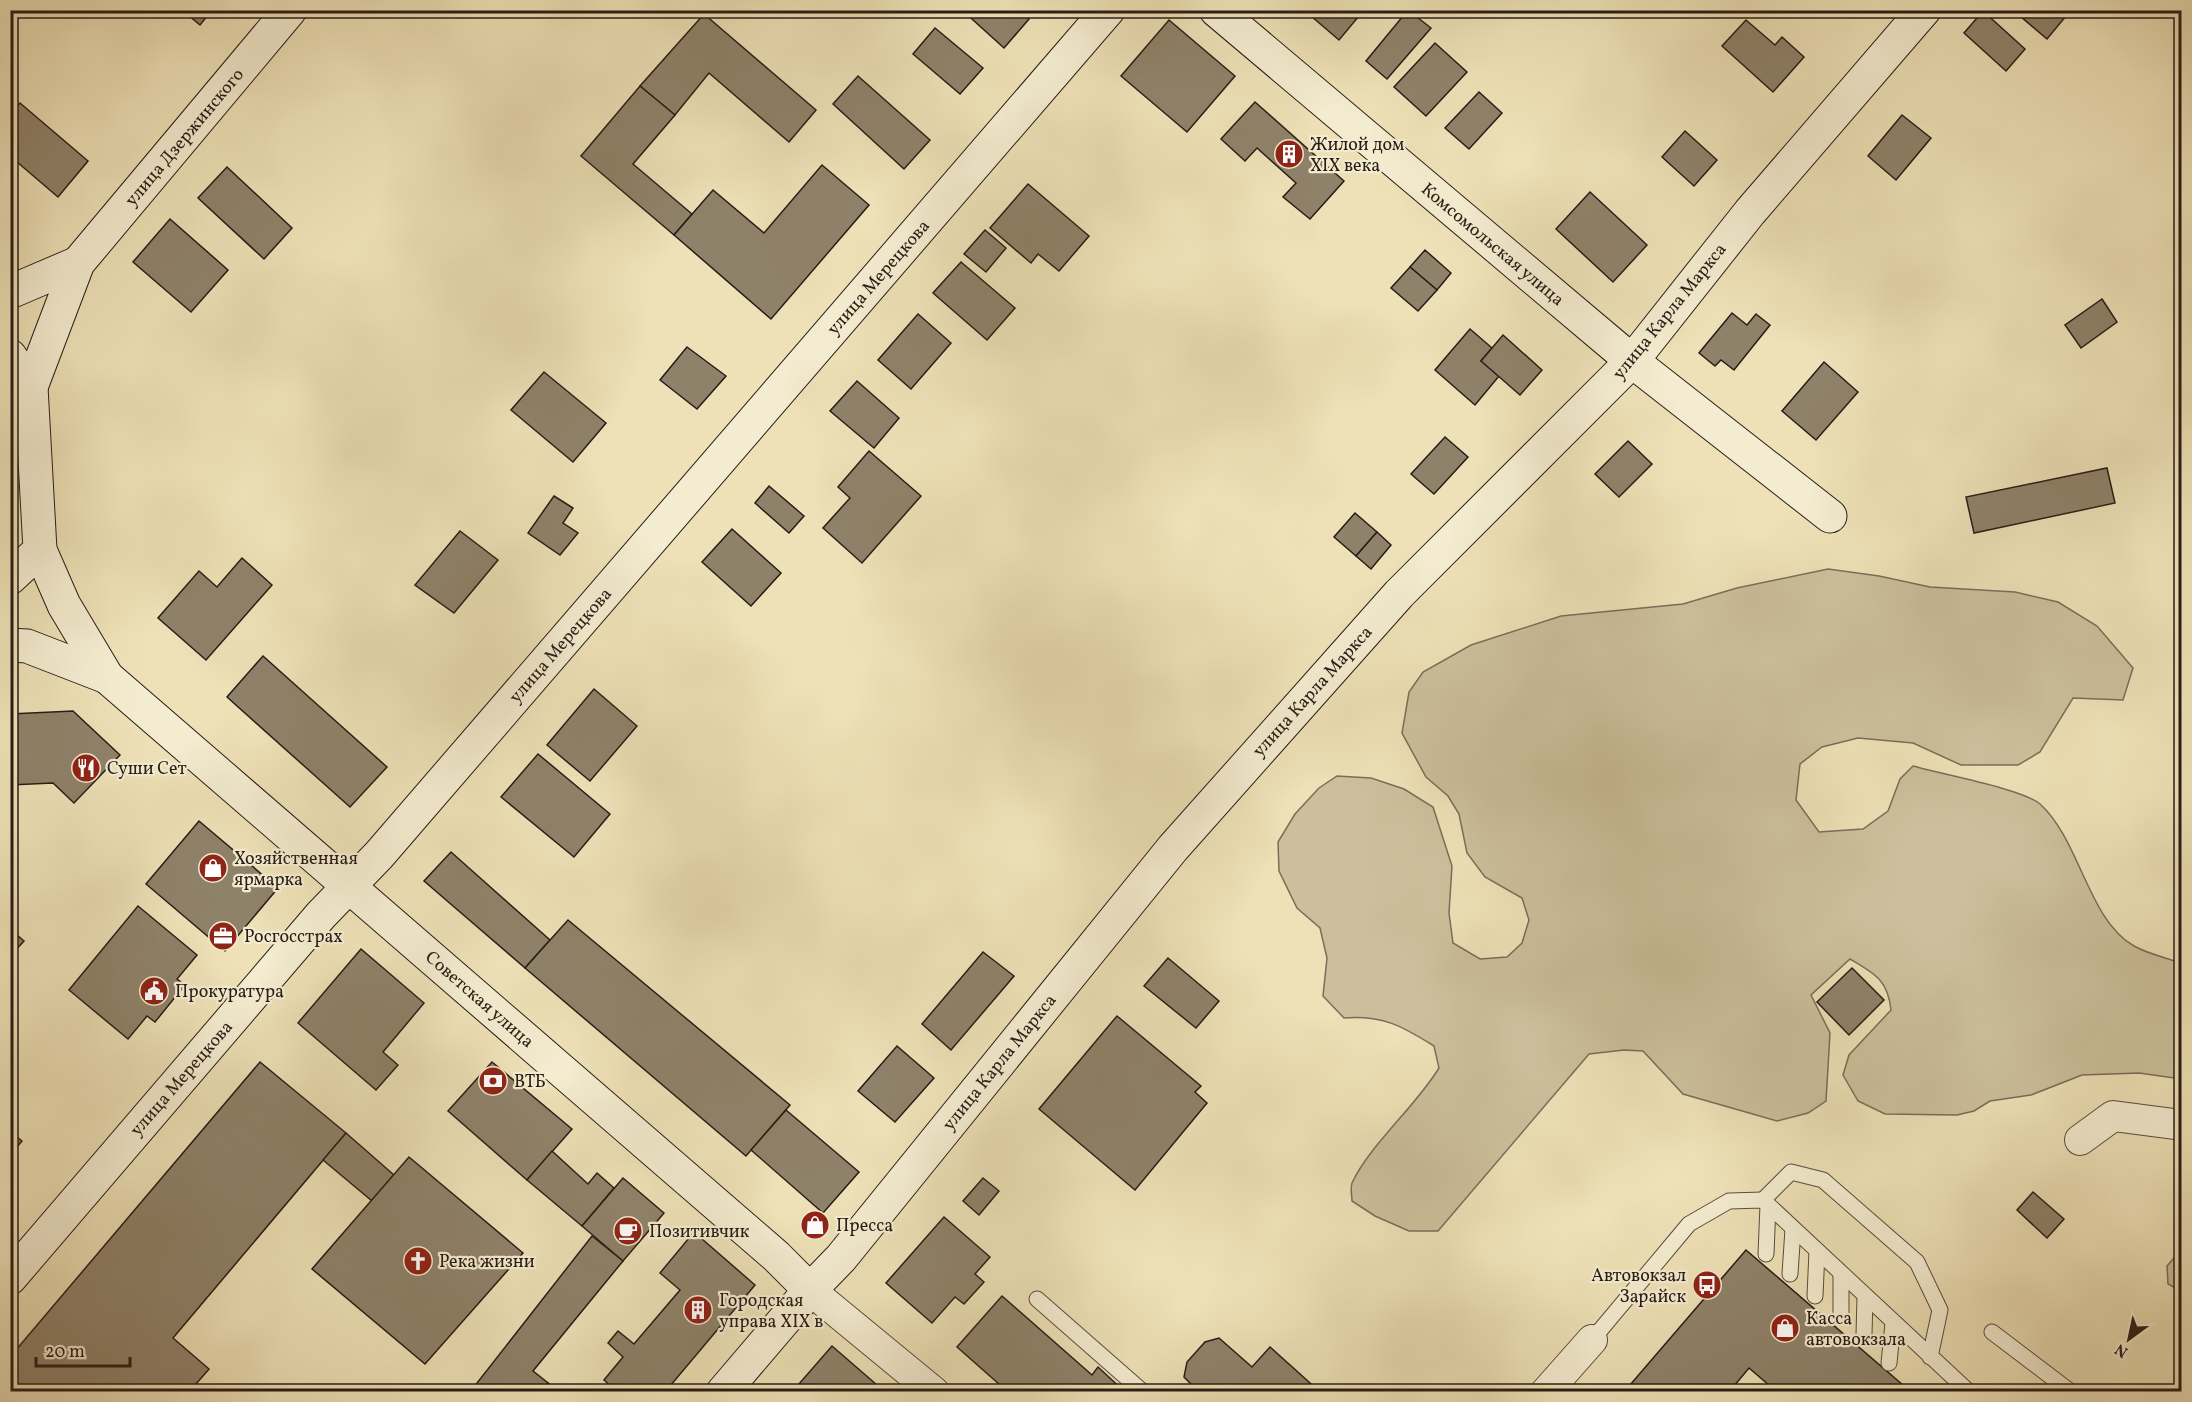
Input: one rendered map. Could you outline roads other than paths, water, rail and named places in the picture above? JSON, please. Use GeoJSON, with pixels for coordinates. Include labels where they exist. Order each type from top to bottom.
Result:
{"type":"FeatureCollection","features":[{"type":"Feature","properties":{"kind":"street","name":"улица Дзержинского"},"geometry":{"type":"LineString","coordinates":[[31,387],[78,263],[290,10]]}},
{"type":"Feature","properties":{"kind":"street","name":"улица Мерецкова"},"geometry":{"type":"LineString","coordinates":[[10,1278],[321,915],[387,846],[1108,10]]}},
{"type":"Feature","properties":{"kind":"street","name":"Комсомольская улица"},"geometry":{"type":"LineString","coordinates":[[1216,10],[1632,361],[1830,516]]}},
{"type":"Feature","properties":{"kind":"street","name":"улица Карла Маркса"},"geometry":{"type":"LineString","coordinates":[[723,1392],[810,1290],[841,1258],[1173,848],[1399,594],[1632,361],[1749,212],[1924,10]]}},
{"type":"Feature","properties":{"kind":"street","name":"улица Дзержинского"},"geometry":{"type":"LineString","coordinates":[[10,292],[78,263]]}},
{"type":"Feature","properties":{"kind":"street"},"geometry":{"type":"LineString","coordinates":[[10,356],[31,387],[40,549],[10,578]]}},
{"type":"Feature","properties":{"kind":"street","name":"Советская улица"},"geometry":{"type":"LineString","coordinates":[[40,549],[64,605],[107,677],[767,1248],[810,1290],[933,1392]]}},
{"type":"Feature","properties":{"kind":"street","name":"Советская улица"},"geometry":{"type":"LineString","coordinates":[[10,645],[27,646],[107,677]]}},
{"type":"Feature","properties":{"kind":"street"},"geometry":{"type":"LineString","coordinates":[[2080,1140],[2113,1116],[2181,1125]]}},
{"type":"Feature","properties":{"kind":"street"},"geometry":{"type":"LineString","coordinates":[[1546,1392],[1593,1340]]}},
{"type":"Feature","properties":{"kind":"lane"},"geometry":{"type":"LineString","coordinates":[[1766,1254],[1765,1203],[1791,1172],[1823,1180],[1917,1262],[1940,1310],[1930,1357]]}},
{"type":"Feature","properties":{"kind":"lane"},"geometry":{"type":"LineString","coordinates":[[1593,1340],[1689,1224],[1729,1201],[1765,1203],[1969,1392]]}},
{"type":"Feature","properties":{"kind":"lane"},"geometry":{"type":"LineString","coordinates":[[1790,1274],[1793,1229]]}},
{"type":"Feature","properties":{"kind":"lane"},"geometry":{"type":"LineString","coordinates":[[1815,1296],[1816,1251]]}},
{"type":"Feature","properties":{"kind":"lane"},"geometry":{"type":"LineString","coordinates":[[1840,1315],[1841,1274]]}},
{"type":"Feature","properties":{"kind":"lane"},"geometry":{"type":"LineString","coordinates":[[1864,1335],[1866,1297]]}},
{"type":"Feature","properties":{"kind":"lane"},"geometry":{"type":"LineString","coordinates":[[1037,1299],[1143,1392]]}},
{"type":"Feature","properties":{"kind":"lane"},"geometry":{"type":"LineString","coordinates":[[1889,1363],[1893,1323]]}},
{"type":"Feature","properties":{"kind":"lane"},"geometry":{"type":"LineString","coordinates":[[1992,1332],[2071,1392]]}},
{"type":"Feature","properties":{"kind":"place","name":"Жилой дом XIX века"},"geometry":{"type":"Point","coordinates":[1289,154]}},
{"type":"Feature","properties":{"kind":"place","name":"Суши Сет"},"geometry":{"type":"Point","coordinates":[86,768]}},
{"type":"Feature","properties":{"kind":"place","name":"Хозяйственная ярмарка"},"geometry":{"type":"Point","coordinates":[213,868]}},
{"type":"Feature","properties":{"kind":"place","name":"Росгосстрах"},"geometry":{"type":"Point","coordinates":[223,936]}},
{"type":"Feature","properties":{"kind":"place","name":"Прокуратура"},"geometry":{"type":"Point","coordinates":[154,991]}},
{"type":"Feature","properties":{"kind":"place","name":"ВТБ"},"geometry":{"type":"Point","coordinates":[493,1081]}},
{"type":"Feature","properties":{"kind":"place","name":"Пресса"},"geometry":{"type":"Point","coordinates":[815,1225]}},
{"type":"Feature","properties":{"kind":"place","name":"Позитивчик"},"geometry":{"type":"Point","coordinates":[628,1231]}},
{"type":"Feature","properties":{"kind":"place","name":"Река жизни"},"geometry":{"type":"Point","coordinates":[418,1261]}},
{"type":"Feature","properties":{"kind":"place","name":"Автовокзал Зарайск"},"geometry":{"type":"Point","coordinates":[1707,1285]}},
{"type":"Feature","properties":{"kind":"place","name":"Городская управа XIX в"},"geometry":{"type":"Point","coordinates":[698,1310]}},
{"type":"Feature","properties":{"kind":"place","name":"Касса автовокзала"},"geometry":{"type":"Point","coordinates":[1785,1328]}}]}
